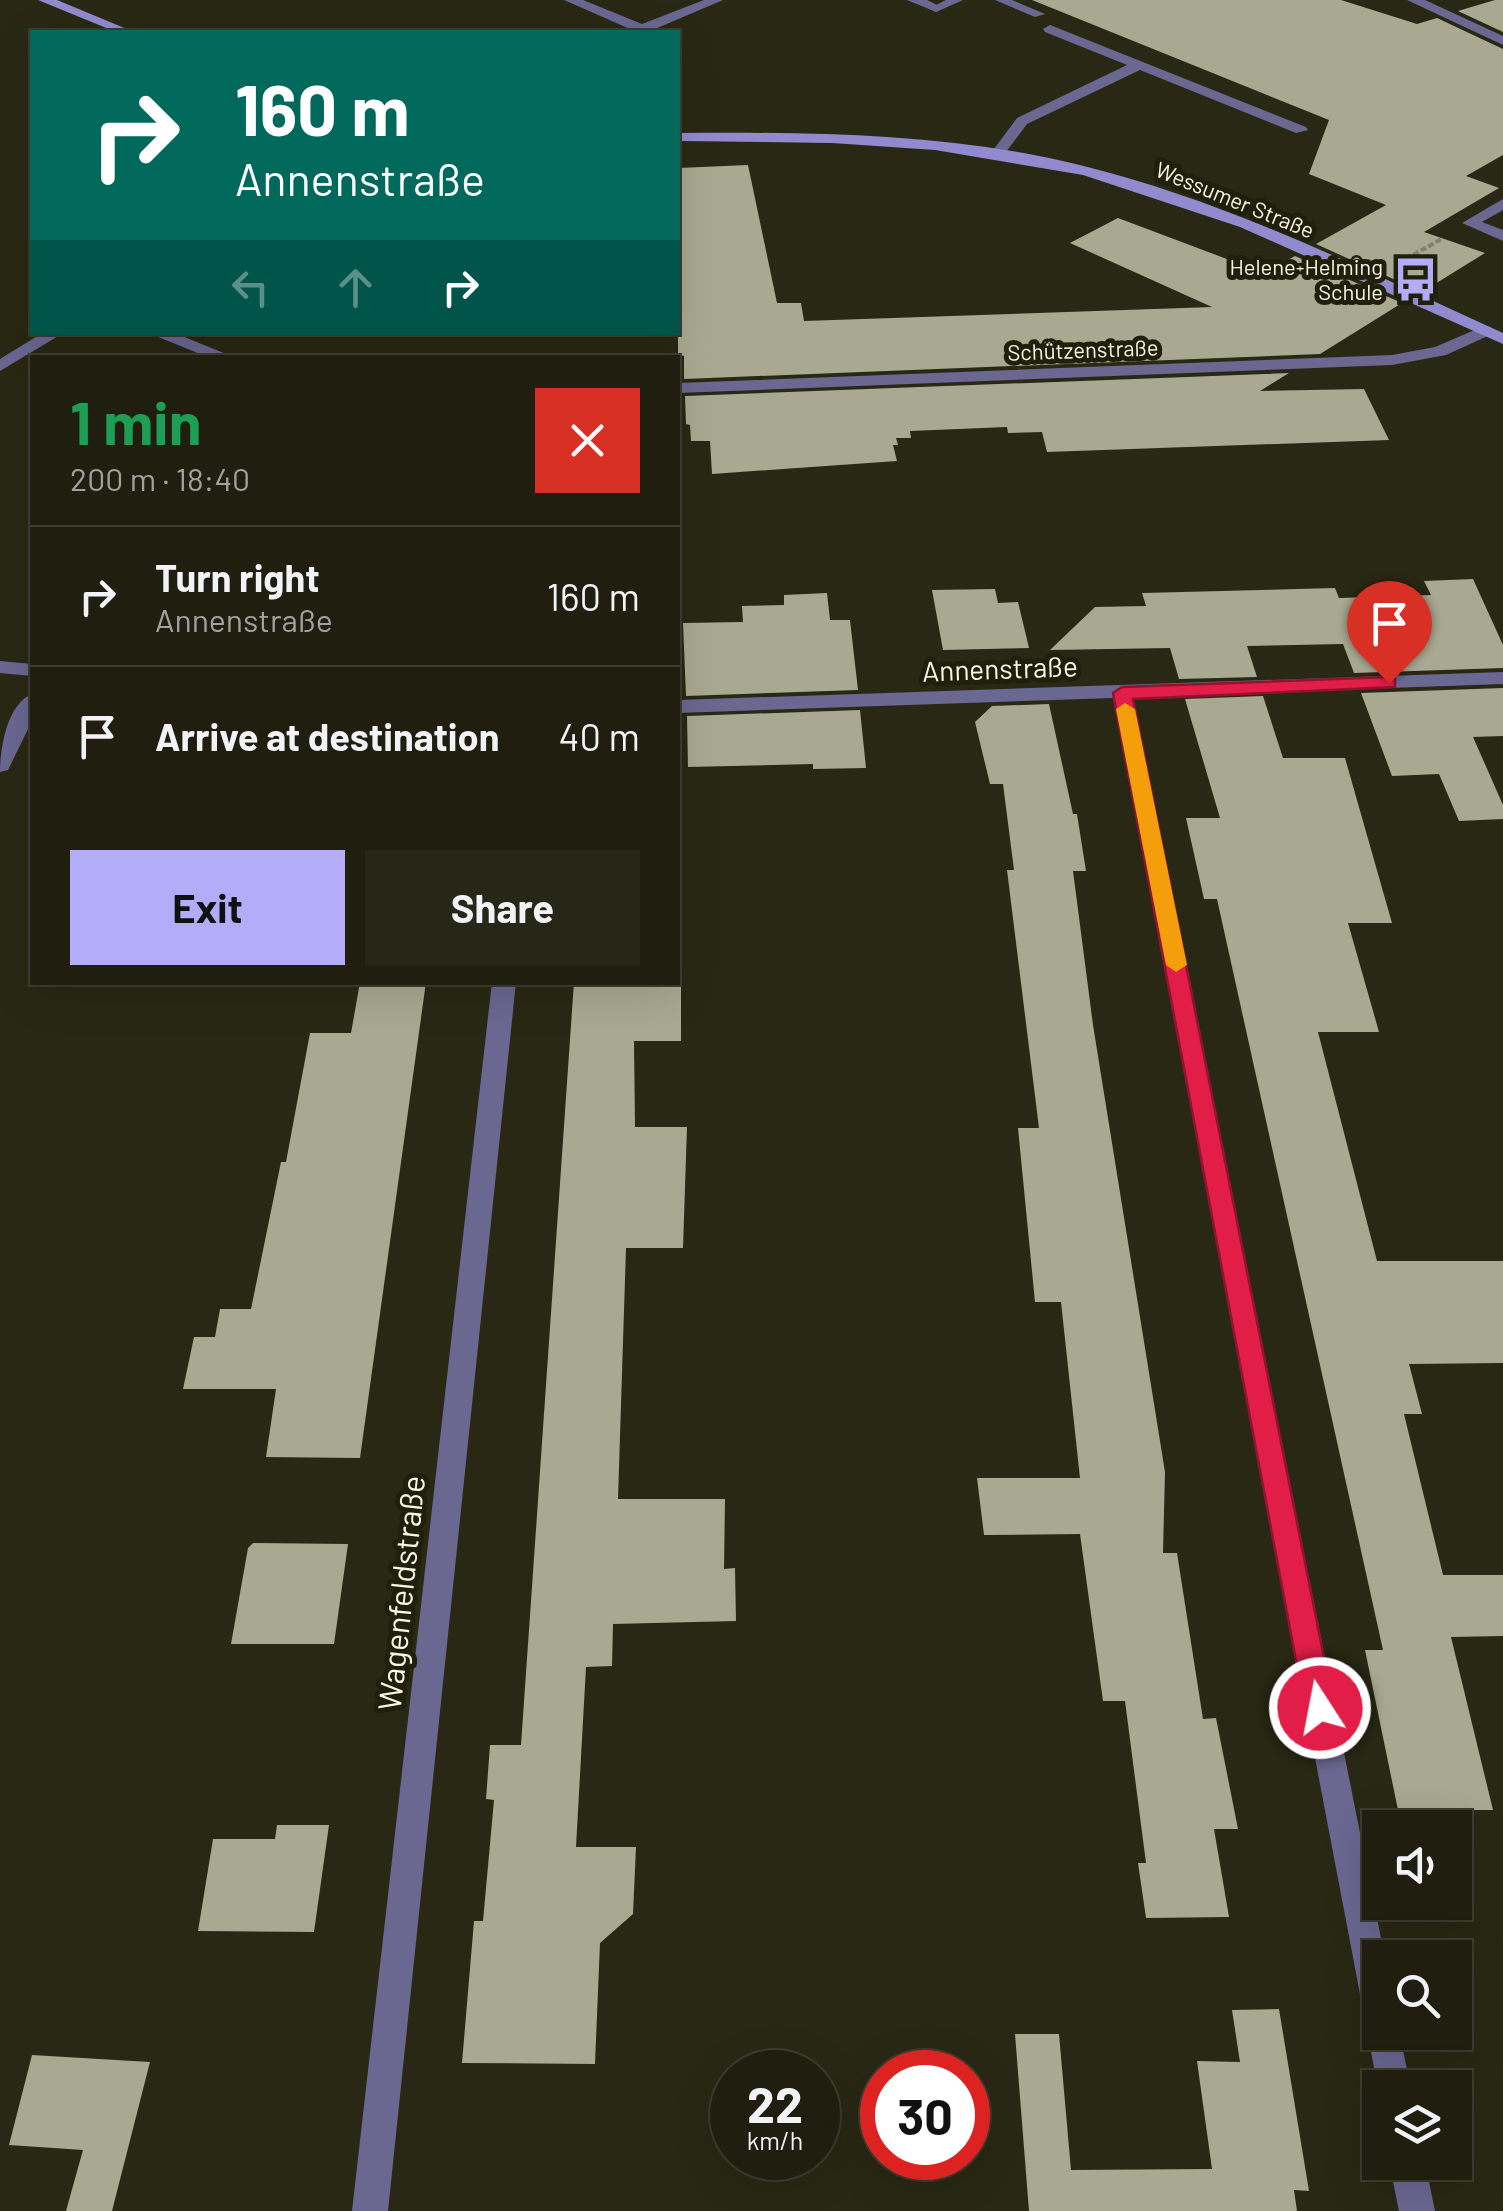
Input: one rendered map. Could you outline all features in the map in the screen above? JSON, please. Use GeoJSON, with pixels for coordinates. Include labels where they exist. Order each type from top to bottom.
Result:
{"type":"FeatureCollection","features":[{"type":"Feature","properties":{"kind":"street"},"geometry":{"type":"LineString","coordinates":[[45,0],[121,30]]}},
{"type":"Feature","properties":{"kind":"street"},"geometry":{"type":"LineString","coordinates":[[571,0],[637,30]]}},
{"type":"Feature","properties":{"kind":"street"},"geometry":{"type":"LineString","coordinates":[[641,30],[716,0]]}},
{"type":"Feature","properties":{"kind":"street"},"geometry":{"type":"LineString","coordinates":[[914,0],[936,8]]}},
{"type":"Feature","properties":{"kind":"street"},"geometry":{"type":"LineString","coordinates":[[1414,0],[1503,41]]}},
{"type":"Feature","properties":{"kind":"street"},"geometry":{"type":"LineString","coordinates":[[1050,29],[1302,130]]}},
{"type":"Feature","properties":{"kind":"street"},"geometry":{"type":"LineString","coordinates":[[998,152],[1022,121],[1139,65]]}},
{"type":"Feature","properties":{"kind":"street","name":"Wessumer Straße"},"geometry":{"type":"LineString","coordinates":[[680,137],[867,138],[998,152],[1088,171],[1232,219],[1503,339]]}},
{"type":"Feature","properties":{"kind":"street"},"geometry":{"type":"LineString","coordinates":[[1470,223],[1503,204]]}},
{"type":"Feature","properties":{"kind":"street"},"geometry":{"type":"LineString","coordinates":[[1470,223],[1503,236]]}},
{"type":"Feature","properties":{"kind":"street","name":"Schützenstraße"},"geometry":{"type":"LineString","coordinates":[[680,388],[1392,360],[1440,351],[1484,330]]}},
{"type":"Feature","properties":{"kind":"street"},"geometry":{"type":"LineString","coordinates":[[0,366],[52,335]]}},
{"type":"Feature","properties":{"kind":"street"},"geometry":{"type":"LineString","coordinates":[[163,335],[219,355]]}},
{"type":"Feature","properties":{"kind":"street"},"geometry":{"type":"LineString","coordinates":[[0,667],[30,670]]}},
{"type":"Feature","properties":{"kind":"street","name":"Annenstraße"},"geometry":{"type":"LineString","coordinates":[[680,706],[1503,678]]}},
{"type":"Feature","properties":{"kind":"street"},"geometry":{"type":"LineString","coordinates":[[1122,693],[1364,1940]]}},
{"type":"Feature","properties":{"kind":"street"},"geometry":{"type":"LineString","coordinates":[[0,764],[30,706]]}},
{"type":"Feature","properties":{"kind":"street","name":"Wagenfeldstraße"},"geometry":{"type":"LineString","coordinates":[[370,2211],[504,985]]}},
{"type":"Feature","properties":{"kind":"street"},"geometry":{"type":"LineString","coordinates":[[1411,2180],[1417,2211]]}},
{"type":"Feature","properties":{"kind":"lane"},"geometry":{"type":"LineString","coordinates":[[936,8],[956,0]]}},
{"type":"Feature","properties":{"kind":"lane"},"geometry":{"type":"LineString","coordinates":[[1001,0],[1039,14]]}},
{"type":"Feature","properties":{"kind":"path"},"geometry":{"type":"LineString","coordinates":[[1395,264],[1470,223]]}},
{"type":"Feature","properties":{"kind":"building"},"geometry":{"type":"Polygon","coordinates":[[[1032,0],[1341,0],[1417,24],[1437,18],[1503,49],[1503,155],[1466,176],[1499,188],[1424,232],[1485,253],[1422,292],[1316,244],[1386,205],[1309,174],[1329,120],[1032,0]]]}},
{"type":"Feature","properties":{"kind":"building"},"geometry":{"type":"Polygon","coordinates":[[[1503,0],[1503,32],[1458,11],[1503,0]]]}},
{"type":"Feature","properties":{"kind":"building"},"geometry":{"type":"Polygon","coordinates":[[[748,165],[777,303],[801,303],[804,321],[1212,307],[1070,243],[1118,218],[1264,273],[1295,256],[1402,303],[1320,354],[684,379],[684,356],[678,355],[680,168],[748,165]]]}},
{"type":"Feature","properties":{"kind":"building"},"geometry":{"type":"Polygon","coordinates":[[[1289,373],[1260,391],[1364,389],[1389,440],[1047,452],[1042,432],[1008,433],[1007,427],[910,431],[911,438],[896,438],[898,445],[893,445],[897,461],[712,474],[710,441],[691,441],[690,425],[686,424],[685,396],[1289,373]]]}},
{"type":"Feature","properties":{"kind":"building"},"geometry":{"type":"Polygon","coordinates":[[[1473,579],[1503,645],[1503,668],[1354,673],[1343,644],[1247,646],[1257,677],[1179,679],[1170,648],[1050,650],[1095,607],[1146,606],[1142,593],[1335,588],[1339,598],[1431,595],[1424,581],[1473,579]]]}},
{"type":"Feature","properties":{"kind":"building"},"geometry":{"type":"Polygon","coordinates":[[[995,589],[998,603],[1018,602],[1029,648],[943,650],[932,590],[995,589]]]}},
{"type":"Feature","properties":{"kind":"building"},"geometry":{"type":"Polygon","coordinates":[[[827,593],[830,620],[850,620],[858,690],[686,696],[683,623],[743,622],[742,606],[784,605],[784,595],[827,593]]]}},
{"type":"Feature","properties":{"kind":"building"},"geometry":{"type":"Polygon","coordinates":[[[1503,688],[1503,736],[1473,737],[1503,805],[1503,819],[1459,821],[1439,774],[1392,776],[1361,693],[1503,688]]]}},
{"type":"Feature","properties":{"kind":"building"},"geometry":{"type":"Polygon","coordinates":[[[1263,696],[1283,758],[1345,758],[1392,923],[1348,923],[1379,1032],[1318,1032],[1377,1261],[1503,1261],[1503,1363],[1409,1364],[1422,1414],[1404,1414],[1443,1575],[1503,1575],[1503,1636],[1451,1637],[1493,1810],[1398,1810],[1365,1650],[1383,1650],[1217,899],[1204,899],[1186,818],[1220,818],[1185,699],[1263,696]]]}},
{"type":"Feature","properties":{"kind":"building"},"geometry":{"type":"Polygon","coordinates":[[[1049,704],[1073,814],[1077,814],[1086,871],[1073,871],[1093,1025],[1165,1472],[1163,1553],[1177,1553],[1203,1719],[1216,1718],[1238,1829],[1214,1829],[1229,1917],[1146,1918],[1138,1863],[1146,1863],[1125,1701],[1103,1701],[1080,1534],[984,1535],[977,1478],[1080,1478],[1061,1302],[1035,1302],[1018,1128],[1039,1128],[1007,870],[1014,870],[1003,784],[990,784],[975,722],[992,706],[1049,704]]]}},
{"type":"Feature","properties":{"kind":"building"},"geometry":{"type":"Polygon","coordinates":[[[860,710],[866,768],[813,769],[813,764],[688,767],[687,716],[860,710]]]}},
{"type":"Feature","properties":{"kind":"building"},"geometry":{"type":"Polygon","coordinates":[[[681,982],[681,1041],[634,1041],[635,1127],[687,1127],[683,1248],[626,1248],[618,1499],[725,1499],[724,1569],[735,1568],[736,1621],[613,1624],[612,1666],[586,1667],[576,1847],[636,1847],[633,1914],[600,1943],[595,2064],[462,2063],[474,1921],[483,1921],[494,1800],[486,1799],[490,1745],[521,1745],[574,985],[681,982]]]}},
{"type":"Feature","properties":{"kind":"building"},"geometry":{"type":"Polygon","coordinates":[[[359,985],[426,985],[360,1458],[266,1457],[276,1389],[183,1389],[194,1337],[215,1337],[220,1309],[251,1309],[281,1162],[286,1162],[310,1033],[351,1033],[359,985]]]}},
{"type":"Feature","properties":{"kind":"building"},"geometry":{"type":"Polygon","coordinates":[[[253,1543],[348,1544],[334,1644],[231,1644],[248,1548],[253,1543]]]}},
{"type":"Feature","properties":{"kind":"building"},"geometry":{"type":"Polygon","coordinates":[[[277,1825],[329,1825],[314,1932],[198,1931],[213,1839],[275,1839],[277,1825]]]}},
{"type":"Feature","properties":{"kind":"building"},"geometry":{"type":"Polygon","coordinates":[[[1279,2009],[1309,2191],[1294,2190],[1297,2211],[1029,2211],[1015,2034],[1059,2034],[1071,2170],[1212,2169],[1197,2061],[1240,2062],[1232,2010],[1279,2009]]]}},
{"type":"Feature","properties":{"kind":"building"},"geometry":{"type":"Polygon","coordinates":[[[32,2055],[150,2062],[112,2211],[66,2211],[83,2150],[9,2145],[32,2055]]]}},
{"type":"Feature","properties":{"kind":"slow traffic"},"geometry":{"type":"LineString","coordinates":[[1125,709],[1176,965]]}},
{"type":"Feature","properties":{"kind":"place","name":"Helene-Helming Schule"},"geometry":{"type":"Point","coordinates":[1416,280]}},
{"type":"Feature","properties":{"kind":"route"},"geometry":{"type":"LineString","coordinates":[[1320,1708],[1122,693],[1389,683]]}}]}
